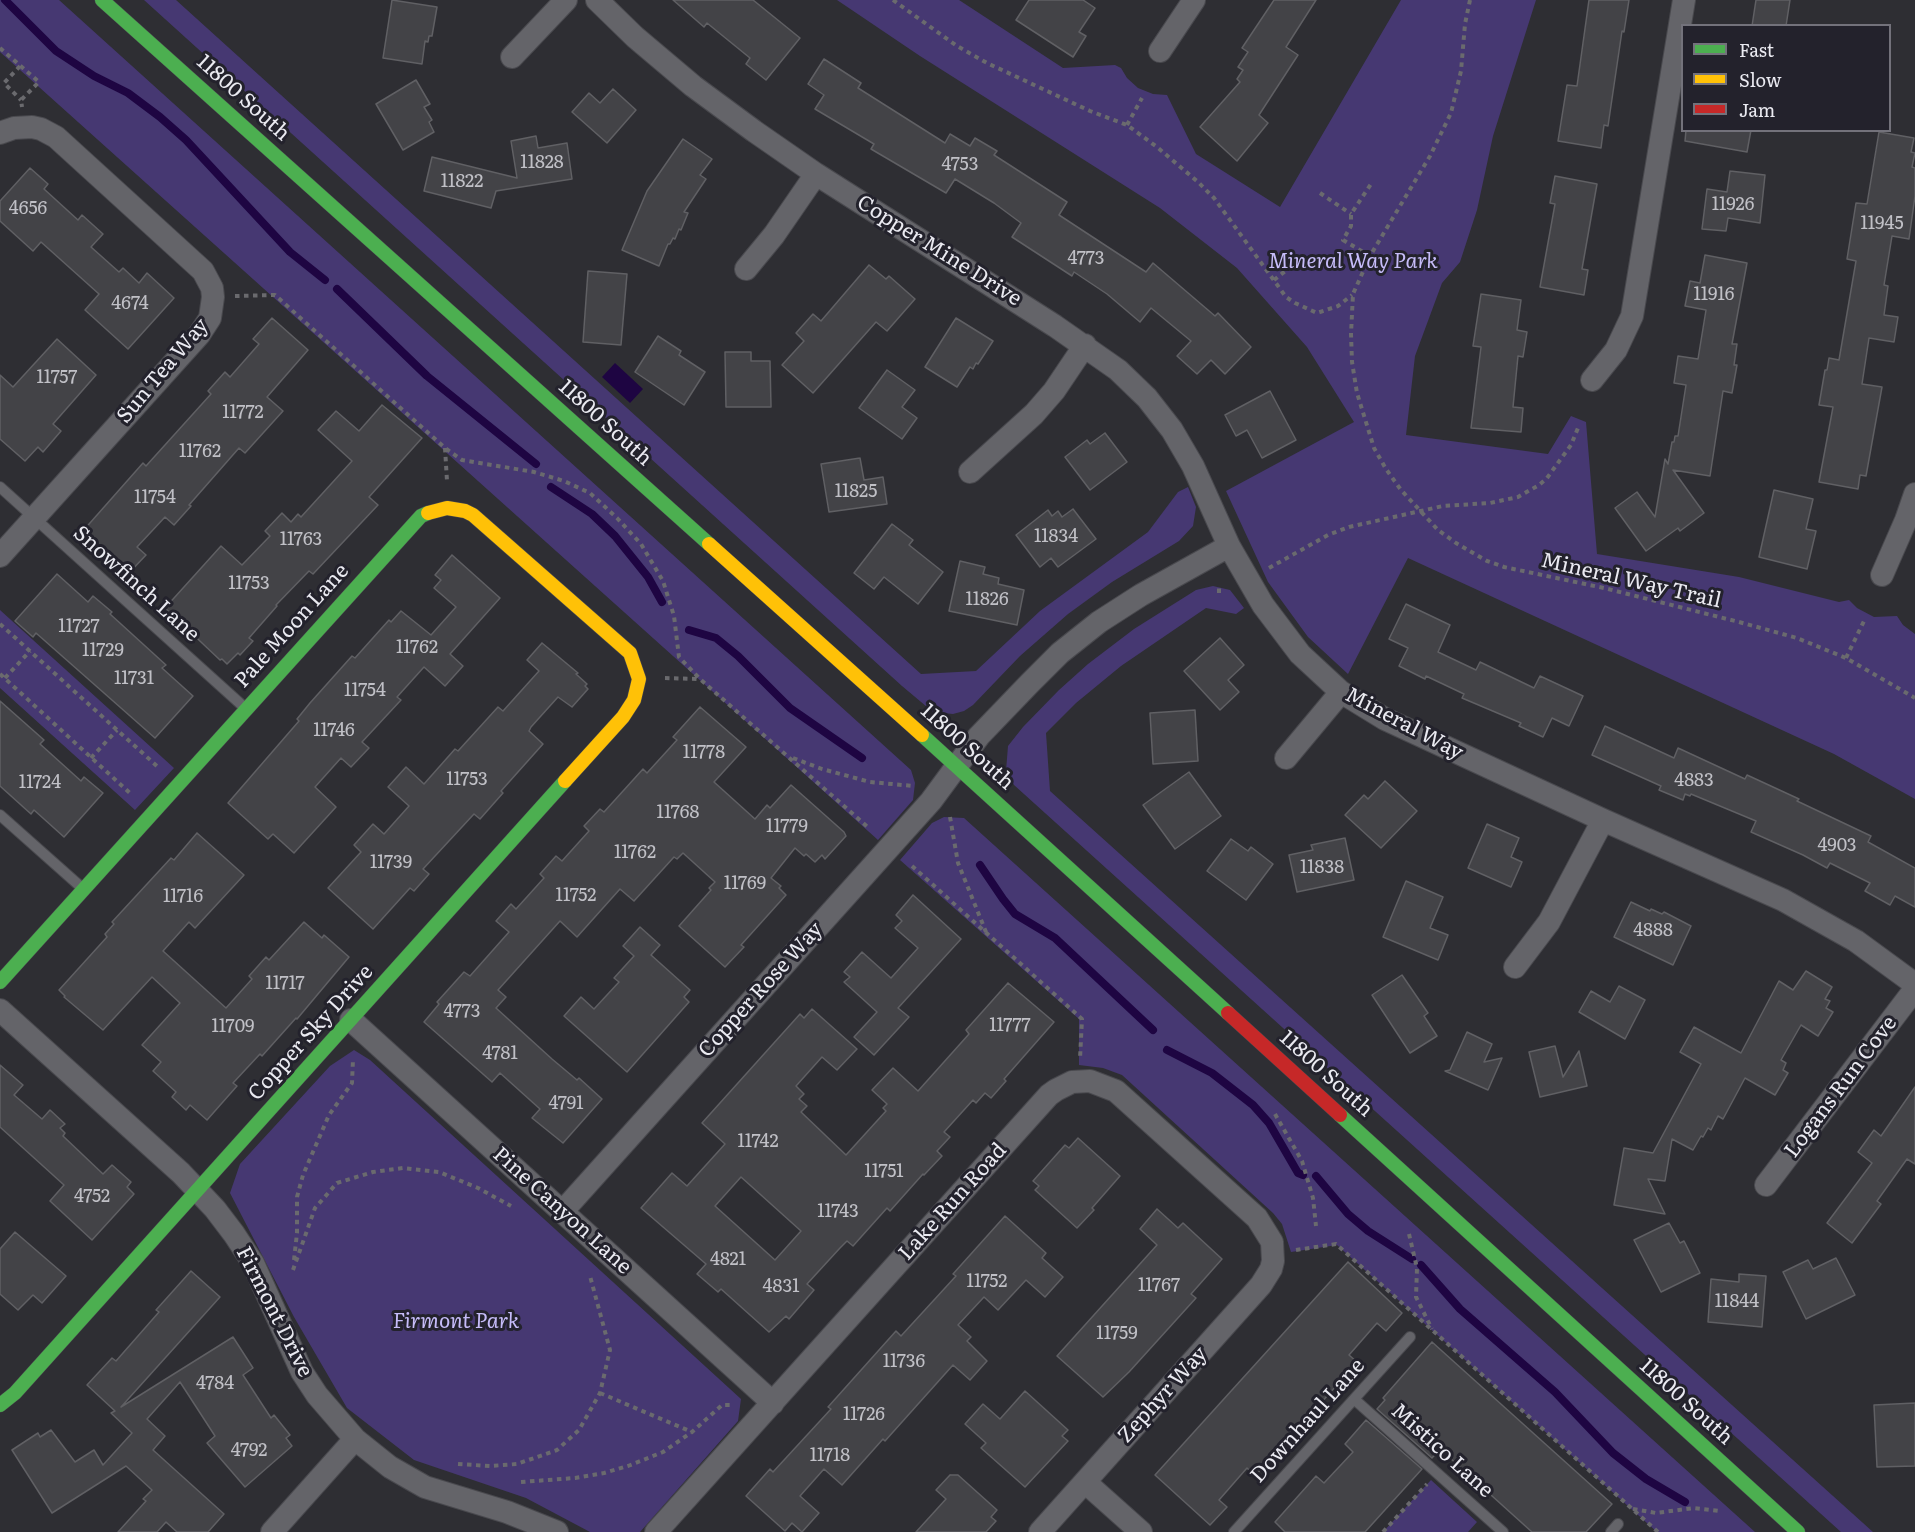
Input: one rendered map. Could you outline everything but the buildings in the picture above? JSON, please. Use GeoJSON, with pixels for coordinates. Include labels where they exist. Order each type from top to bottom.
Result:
{"type":"FeatureCollection","features":[{"type":"Feature","properties":{"kind":"main road","name":"11800 South"},"geometry":{"type":"LineString","coordinates":[[102,0],[957,766],[1798,1532]]}},
{"type":"Feature","properties":{"kind":"main road","name":"Pale Moon Lane"},"geometry":{"type":"LineString","coordinates":[[0,982],[414,522],[429,512],[447,508],[473,515],[630,653],[639,679]]}},
{"type":"Feature","properties":{"kind":"main road","name":"Copper Sky Drive"},"geometry":{"type":"LineString","coordinates":[[0,1405],[15,1393],[623,717],[634,700],[639,679]]}},
{"type":"Feature","properties":{"kind":"street"},"geometry":{"type":"LineString","coordinates":[[512,57],[566,0]]}},
{"type":"Feature","properties":{"kind":"street","name":"Copper Mine Drive"},"geometry":{"type":"LineString","coordinates":[[597,0],[635,37],[693,86],[754,131],[816,174],[1085,345],[1118,369],[1172,430],[1193,466],[1229,546]]}},
{"type":"Feature","properties":{"kind":"street"},"geometry":{"type":"LineString","coordinates":[[1160,51],[1194,0]]}},
{"type":"Feature","properties":{"kind":"street"},"geometry":{"type":"LineString","coordinates":[[1592,380],[1616,350],[1632,316],[1684,0]]}},
{"type":"Feature","properties":{"kind":"street"},"geometry":{"type":"LineString","coordinates":[[0,133],[23,117]]}},
{"type":"Feature","properties":{"kind":"street","name":"Sun Tea Way"},"geometry":{"type":"LineString","coordinates":[[0,556],[199,335],[210,318],[213,297],[212,288],[203,271],[56,137],[23,117]]}},
{"type":"Feature","properties":{"kind":"street"},"geometry":{"type":"LineString","coordinates":[[746,268],[774,235],[816,174]]}},
{"type":"Feature","properties":{"kind":"street"},"geometry":{"type":"LineString","coordinates":[[970,472],[1034,414],[1054,391],[1085,345]]}},
{"type":"Feature","properties":{"kind":"street"},"geometry":{"type":"LineString","coordinates":[[1882,575],[1915,494]]}},
{"type":"Feature","properties":{"kind":"street"},"geometry":{"type":"LineString","coordinates":[[957,766],[986,728],[1060,653],[1099,622],[1141,594],[1229,546]]}},
{"type":"Feature","properties":{"kind":"street","name":"Mineral Way"},"geometry":{"type":"LineString","coordinates":[[1229,546],[1263,605],[1281,630],[1300,654],[1341,692],[1385,719],[1783,900],[1856,941],[1915,984]]}},
{"type":"Feature","properties":{"kind":"street"},"geometry":{"type":"LineString","coordinates":[[1286,758],[1341,692]]}},
{"type":"Feature","properties":{"kind":"street","name":"Copper Rose Way"},"geometry":{"type":"LineString","coordinates":[[562,1212],[931,801],[957,766]]}},
{"type":"Feature","properties":{"kind":"street"},"geometry":{"type":"LineString","coordinates":[[1515,967],[1549,922],[1603,820]]}},
{"type":"Feature","properties":{"kind":"street","name":"Logans Run Cove"},"geometry":{"type":"LineString","coordinates":[[1766,1185],[1915,989]]}},
{"type":"Feature","properties":{"kind":"street","name":"Firmont Drive"},"geometry":{"type":"LineString","coordinates":[[0,1010],[198,1190],[234,1234],[253,1263],[302,1372],[317,1395],[355,1439],[390,1467],[425,1487],[507,1512],[557,1532]]}},
{"type":"Feature","properties":{"kind":"street","name":"Pine Canyon Lane"},"geometry":{"type":"LineString","coordinates":[[351,1020],[772,1403]]}},
{"type":"Feature","properties":{"kind":"street","name":"Lake Run Road"},"geometry":{"type":"LineString","coordinates":[[656,1532],[1049,1095],[1072,1082],[1090,1081],[1116,1090],[1257,1218],[1283,1251]]}},
{"type":"Feature","properties":{"kind":"street","name":"Zephyr Way"},"geometry":{"type":"LineString","coordinates":[[1040,1532],[1261,1285],[1283,1251]]}},
{"type":"Feature","properties":{"kind":"street"},"geometry":{"type":"LineString","coordinates":[[272,1532],[355,1439]]}},
{"type":"Feature","properties":{"kind":"street"},"geometry":{"type":"LineString","coordinates":[[1085,1482],[1141,1532]]}},
{"type":"Feature","properties":{"kind":"lane","name":"Snowfinch Lane"},"geometry":{"type":"LineString","coordinates":[[0,487],[246,709]]}},
{"type":"Feature","properties":{"kind":"lane"},"geometry":{"type":"LineString","coordinates":[[0,815],[83,890]]}},
{"type":"Feature","properties":{"kind":"lane","name":"Downhaul Lane"},"geometry":{"type":"LineString","coordinates":[[1234,1532],[1410,1336]]}},
{"type":"Feature","properties":{"kind":"lane","name":"Mistico Lane"},"geometry":{"type":"LineString","coordinates":[[1354,1399],[1503,1532]]}},
{"type":"Feature","properties":{"kind":"path"},"geometry":{"type":"LineString","coordinates":[[893,0],[957,46],[987,63],[1090,111],[1127,125],[1173,160],[1214,198],[1286,297],[1305,310],[1317,313],[1338,306],[1353,294]]}},
{"type":"Feature","properties":{"kind":"path","name":"Mineral Way Trail"},"geometry":{"type":"LineString","coordinates":[[1470,0],[1461,71],[1451,113],[1430,156],[1370,256],[1353,294],[1352,362],[1365,425],[1386,469],[1401,490],[1438,530],[1487,561],[1503,567],[1604,588],[1797,638],[1846,658],[1915,698]]}},
{"type":"Feature","properties":{"kind":"path"},"geometry":{"type":"LineString","coordinates":[[0,48],[39,82],[21,100]]}},
{"type":"Feature","properties":{"kind":"path"},"geometry":{"type":"LineString","coordinates":[[20,66],[4,83],[21,100],[23,117]]}},
{"type":"Feature","properties":{"kind":"path"},"geometry":{"type":"LineString","coordinates":[[1127,125],[1142,98]]}},
{"type":"Feature","properties":{"kind":"path"},"geometry":{"type":"LineString","coordinates":[[1370,256],[1343,240],[1351,226],[1351,214],[1371,184]]}},
{"type":"Feature","properties":{"kind":"path"},"geometry":{"type":"LineString","coordinates":[[1320,193],[1351,214]]}},
{"type":"Feature","properties":{"kind":"path"},"geometry":{"type":"LineString","coordinates":[[1274,280],[1304,256]]}},
{"type":"Feature","properties":{"kind":"path"},"geometry":{"type":"LineString","coordinates":[[233,296],[275,295],[445,448],[462,460],[534,472],[564,481],[590,493],[640,544],[663,580],[674,616],[679,657],[700,679],[870,829]]}},
{"type":"Feature","properties":{"kind":"path"},"geometry":{"type":"LineString","coordinates":[[1269,568],[1328,535],[1349,527],[1443,506],[1503,501],[1523,494],[1547,478],[1571,445],[1578,428]]}},
{"type":"Feature","properties":{"kind":"path"},"geometry":{"type":"LineString","coordinates":[[445,448],[447,491]]}},
{"type":"Feature","properties":{"kind":"path"},"geometry":{"type":"LineString","coordinates":[[1219,593],[1220,585]]}},
{"type":"Feature","properties":{"kind":"path"},"geometry":{"type":"LineString","coordinates":[[1846,658],[1864,621]]}},
{"type":"Feature","properties":{"kind":"path"},"geometry":{"type":"LineString","coordinates":[[0,624],[159,767]]}},
{"type":"Feature","properties":{"kind":"path"},"geometry":{"type":"LineString","coordinates":[[5,678],[30,651]]}},
{"type":"Feature","properties":{"kind":"path"},"geometry":{"type":"LineString","coordinates":[[0,674],[133,795]]}},
{"type":"Feature","properties":{"kind":"path"},"geometry":{"type":"LineString","coordinates":[[659,678],[700,679]]}},
{"type":"Feature","properties":{"kind":"path"},"geometry":{"type":"LineString","coordinates":[[92,758],[117,730]]}},
{"type":"Feature","properties":{"kind":"path"},"geometry":{"type":"LineString","coordinates":[[789,756],[822,769],[870,782],[914,786]]}},
{"type":"Feature","properties":{"kind":"path"},"geometry":{"type":"LineString","coordinates":[[950,817],[958,863],[986,933]]}},
{"type":"Feature","properties":{"kind":"path"},"geometry":{"type":"LineString","coordinates":[[912,866],[1082,1019],[1080,1063]]}},
{"type":"Feature","properties":{"kind":"path"},"geometry":{"type":"LineString","coordinates":[[353,1050],[352,1083],[329,1115],[303,1175],[297,1197],[297,1233],[293,1270],[315,1208],[337,1183],[373,1172],[403,1168],[439,1172],[478,1188],[511,1206]]}},
{"type":"Feature","properties":{"kind":"path"},"geometry":{"type":"LineString","coordinates":[[1275,1114],[1302,1161],[1313,1198],[1316,1226]]}},
{"type":"Feature","properties":{"kind":"path"},"geometry":{"type":"LineString","coordinates":[[1409,1234],[1418,1268],[1416,1298],[1434,1332]]}},
{"type":"Feature","properties":{"kind":"path"},"geometry":{"type":"LineString","coordinates":[[1283,1251],[1336,1244],[1658,1532]]}},
{"type":"Feature","properties":{"kind":"path"},"geometry":{"type":"LineString","coordinates":[[458,1464],[490,1466],[517,1464],[557,1450],[579,1430],[600,1393],[610,1350],[590,1276]]}},
{"type":"Feature","properties":{"kind":"path"},"geometry":{"type":"LineString","coordinates":[[600,1393],[692,1432]]}},
{"type":"Feature","properties":{"kind":"path"},"geometry":{"type":"LineString","coordinates":[[521,1482],[575,1478],[604,1473],[663,1452],[692,1432],[722,1405],[730,1405]]}},
{"type":"Feature","properties":{"kind":"path"},"geometry":{"type":"LineString","coordinates":[[1383,1532],[1437,1473]]}},
{"type":"Feature","properties":{"kind":"path"},"geometry":{"type":"LineString","coordinates":[[1632,1509],[1656,1513],[1694,1508],[1719,1511]]}},
{"type":"Feature","properties":{"kind":"green space"},"geometry":{"type":"Polygon","coordinates":[[[0,0],[59,0],[911,770],[915,783],[913,800],[878,840],[0,52],[0,0]]]}},
{"type":"Feature","properties":{"kind":"green space"},"geometry":{"type":"Polygon","coordinates":[[[144,0],[176,0],[921,674],[976,671],[1040,611],[1148,532],[1178,492],[1188,487],[1196,507],[1193,526],[1179,541],[1112,582],[1068,614],[1020,656],[973,705],[953,714],[933,712],[144,0]]]}},
{"type":"Feature","properties":{"kind":"green space","name":"Mineral Way Park"},"geometry":{"type":"Polygon","coordinates":[[[837,0],[959,0],[1063,68],[1115,65],[1121,68],[1127,78],[1138,88],[1153,94],[1167,95],[1196,154],[1280,207],[1401,0],[1536,0],[1493,136],[1477,210],[1460,262],[1442,283],[1415,356],[1406,435],[1548,454],[1571,416],[1586,422],[1597,554],[1739,577],[1839,602],[1849,600],[1857,608],[1874,617],[1897,616],[1903,625],[1915,634],[1915,799],[1834,754],[1408,558],[1348,674],[1308,637],[1268,582],[1226,491],[1354,422],[1307,347],[1237,268],[1160,208],[920,56],[837,0]]]}},
{"type":"Feature","properties":{"kind":"green space"},"geometry":{"type":"Polygon","coordinates":[[[1213,586],[1230,590],[1244,608],[1236,614],[1206,608],[1121,666],[1076,703],[1046,733],[1050,791],[1873,1532],[1841,1532],[1014,785],[1006,771],[1008,746],[1059,690],[1088,664],[1134,629],[1196,590],[1213,586]]]}},
{"type":"Feature","properties":{"kind":"green space"},"geometry":{"type":"Polygon","coordinates":[[[0,610],[174,768],[135,810],[0,688],[0,610]]]}},
{"type":"Feature","properties":{"kind":"green space"},"geometry":{"type":"Polygon","coordinates":[[[944,817],[964,818],[1755,1532],[1657,1532],[1337,1245],[1291,1252],[1282,1224],[1273,1213],[1122,1075],[1103,1068],[1079,1065],[1079,1019],[900,860],[932,823],[944,817]]]}},
{"type":"Feature","properties":{"kind":"green space","name":"Firmont Park"},"geometry":{"type":"Polygon","coordinates":[[[354,1050],[370,1060],[741,1399],[738,1421],[640,1532],[590,1532],[526,1498],[414,1460],[347,1408],[294,1317],[230,1193],[240,1164],[330,1066],[354,1050]]]}},
{"type":"Feature","properties":{"kind":"green space"},"geometry":{"type":"Polygon","coordinates":[[[1431,1480],[1477,1522],[1468,1532],[1383,1532],[1431,1480]]]}},
{"type":"Feature","properties":{"kind":"shaded area"},"geometry":{"type":"Polygon","coordinates":[[[615,363],[643,389],[630,403],[602,377],[615,363]]]}},
{"type":"Feature","properties":{"kind":"waterway"},"geometry":{"type":"LineString","coordinates":[[5,0],[56,51],[94,76],[128,93],[160,117],[186,140],[290,252],[325,280]]}},
{"type":"Feature","properties":{"kind":"waterway"},"geometry":{"type":"LineString","coordinates":[[337,289],[427,376],[536,464]]}},
{"type":"Feature","properties":{"kind":"waterway"},"geometry":{"type":"LineString","coordinates":[[551,487],[592,514],[615,536],[648,577],[662,602]]}},
{"type":"Feature","properties":{"kind":"waterway"},"geometry":{"type":"LineString","coordinates":[[689,630],[716,638],[738,656],[790,708],[862,758]]}},
{"type":"Feature","properties":{"kind":"waterway"},"geometry":{"type":"LineString","coordinates":[[980,865],[1015,914],[1055,938],[1153,1030]]}},
{"type":"Feature","properties":{"kind":"waterway"},"geometry":{"type":"LineString","coordinates":[[1167,1050],[1212,1073],[1253,1105],[1269,1123],[1298,1173],[1303,1175]]}},
{"type":"Feature","properties":{"kind":"waterway"},"geometry":{"type":"LineString","coordinates":[[1316,1176],[1348,1214],[1368,1231],[1412,1259]]}},
{"type":"Feature","properties":{"kind":"waterway"},"geometry":{"type":"LineString","coordinates":[[1421,1265],[1460,1309],[1555,1392],[1613,1453],[1646,1479],[1685,1502]]}},
{"type":"Feature","properties":{"kind":"traffic: fast"},"geometry":{"type":"LineString","coordinates":[[102,0],[709,544]]}},
{"type":"Feature","properties":{"kind":"traffic: fast"},"geometry":{"type":"LineString","coordinates":[[0,982],[421,516],[428,513]]}},
{"type":"Feature","properties":{"kind":"traffic: fast"},"geometry":{"type":"LineString","coordinates":[[922,735],[1228,1013]]}},
{"type":"Feature","properties":{"kind":"traffic: fast"},"geometry":{"type":"LineString","coordinates":[[0,1405],[15,1393],[565,781]]}},
{"type":"Feature","properties":{"kind":"traffic: fast"},"geometry":{"type":"LineString","coordinates":[[1340,1115],[1798,1532]]}},
{"type":"Feature","properties":{"kind":"traffic: slow"},"geometry":{"type":"LineString","coordinates":[[428,513],[447,508],[473,515],[630,653],[639,679],[634,700],[623,717],[565,781]]}},
{"type":"Feature","properties":{"kind":"traffic: slow"},"geometry":{"type":"LineString","coordinates":[[709,544],[922,735]]}},
{"type":"Feature","properties":{"kind":"traffic: jam"},"geometry":{"type":"LineString","coordinates":[[1228,1013],[1340,1115]]}}]}
